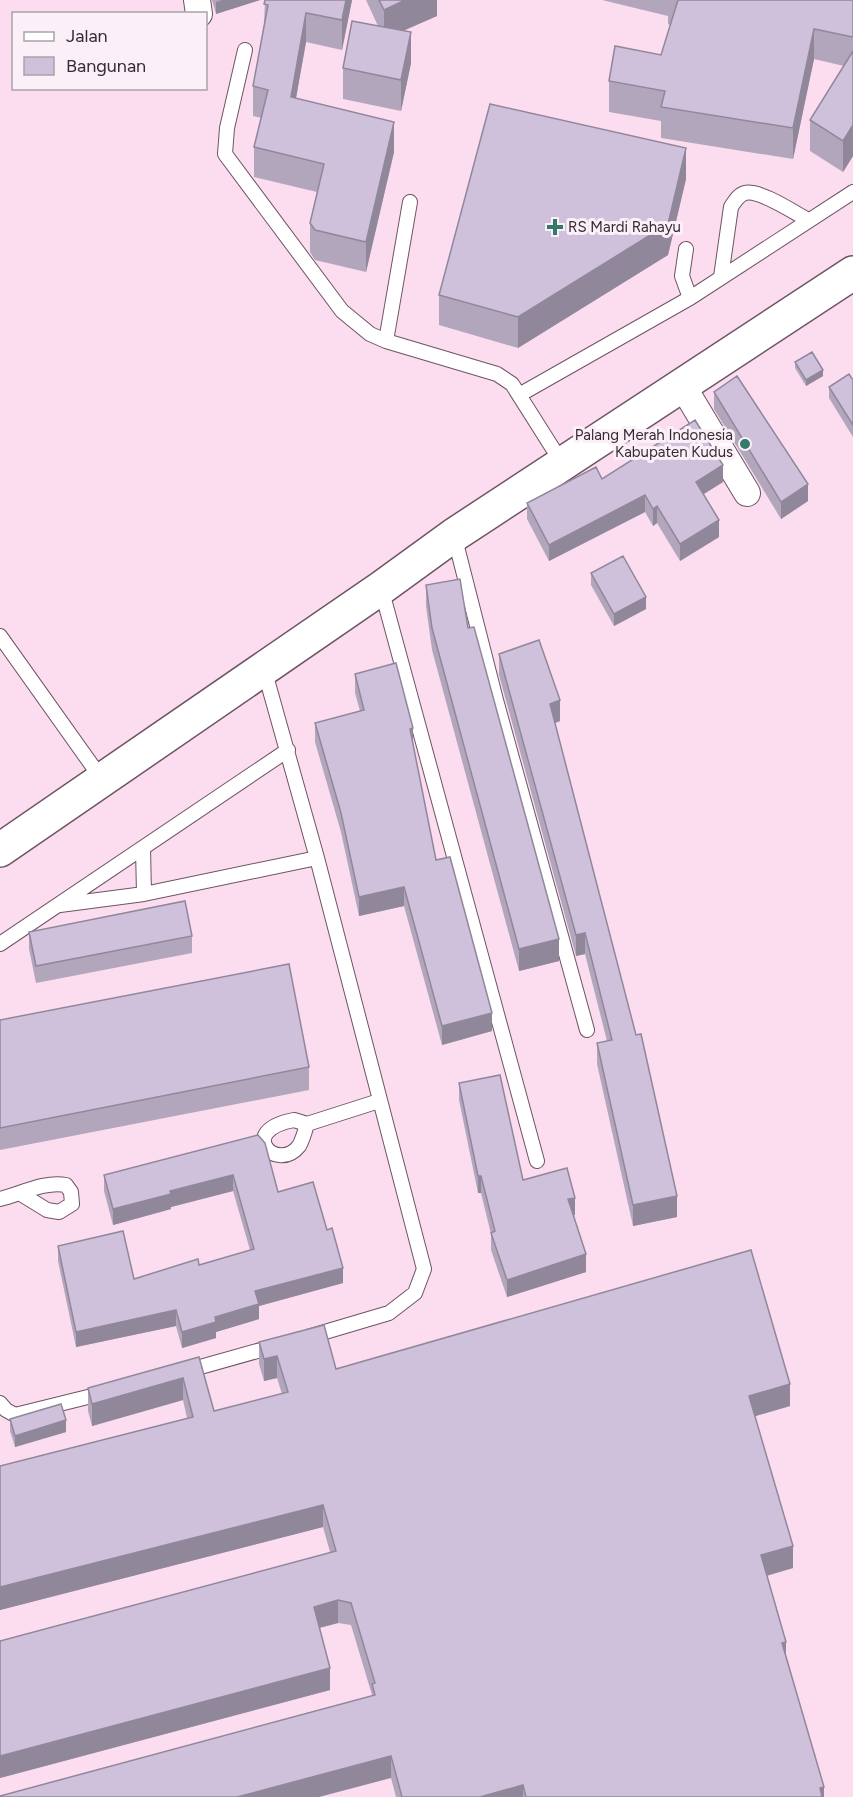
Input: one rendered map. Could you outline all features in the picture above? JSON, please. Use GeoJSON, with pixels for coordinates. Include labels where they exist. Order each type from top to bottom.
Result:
{"type":"FeatureCollection","features":[{"type":"Feature","properties":{"kind":"main road"},"geometry":{"type":"LineString","coordinates":[[0,850],[101,778],[381,588],[454,535],[853,273]]}},
{"type":"Feature","properties":{"kind":"street"},"geometry":{"type":"LineString","coordinates":[[682,385],[747,493]]}},
{"type":"Feature","properties":{"kind":"lane"},"geometry":{"type":"LineString","coordinates":[[245,50],[227,128],[225,154],[342,311],[370,334],[386,341],[497,374],[512,384],[562,463]]}},
{"type":"Feature","properties":{"kind":"lane"},"geometry":{"type":"LineString","coordinates":[[519,395],[690,298],[853,192]]}},
{"type":"Feature","properties":{"kind":"lane"},"geometry":{"type":"LineString","coordinates":[[721,277],[731,207],[737,198],[746,193],[758,194],[808,220]]}},
{"type":"Feature","properties":{"kind":"lane"},"geometry":{"type":"LineString","coordinates":[[386,341],[410,202]]}},
{"type":"Feature","properties":{"kind":"lane"},"geometry":{"type":"LineString","coordinates":[[686,249],[682,276],[690,298]]}},
{"type":"Feature","properties":{"kind":"lane"},"geometry":{"type":"LineString","coordinates":[[454,535],[490,678],[587,1030]]}},
{"type":"Feature","properties":{"kind":"lane"},"geometry":{"type":"LineString","coordinates":[[381,588],[537,1161]]}},
{"type":"Feature","properties":{"kind":"lane"},"geometry":{"type":"LineString","coordinates":[[0,636],[101,778]]}},
{"type":"Feature","properties":{"kind":"lane"},"geometry":{"type":"LineString","coordinates":[[174,1374],[389,1313],[415,1293],[424,1269],[317,858],[264,668]]}},
{"type":"Feature","properties":{"kind":"lane"},"geometry":{"type":"LineString","coordinates":[[0,944],[288,750]]}},
{"type":"Feature","properties":{"kind":"lane"},"geometry":{"type":"LineString","coordinates":[[143,848],[144,894]]}},
{"type":"Feature","properties":{"kind":"lane"},"geometry":{"type":"LineString","coordinates":[[58,905],[144,894],[317,858]]}},
{"type":"Feature","properties":{"kind":"lane"},"geometry":{"type":"LineString","coordinates":[[307,1124],[380,1101]]}},
{"type":"Feature","properties":{"kind":"lane"},"geometry":{"type":"LineString","coordinates":[[0,1199],[21,1194]]}},
{"type":"Feature","properties":{"kind":"lane"},"geometry":{"type":"LineString","coordinates":[[0,1402],[6,1410],[15,1415],[117,1389]]}},
{"type":"Feature","properties":{"kind":"building"},"geometry":{"type":"Polygon","coordinates":[[[265,0],[346,0],[342,20],[306,13],[291,97],[394,122],[366,242],[315,230],[310,223],[324,164],[254,147],[268,90],[253,86],[268,5],[264,4],[265,0]]]}},
{"type":"Feature","properties":{"kind":"building"},"geometry":{"type":"Polygon","coordinates":[[[379,0],[405,0],[384,10],[379,0]]]}},
{"type":"Feature","properties":{"kind":"building"},"geometry":{"type":"Polygon","coordinates":[[[678,0],[853,0],[853,37],[814,29],[793,128],[661,107],[665,91],[609,81],[615,46],[661,55],[678,0]]]}},
{"type":"Feature","properties":{"kind":"building"},"geometry":{"type":"Polygon","coordinates":[[[352,21],[411,32],[401,80],[343,68],[352,21]]]}},
{"type":"Feature","properties":{"kind":"building"},"geometry":{"type":"Polygon","coordinates":[[[853,51],[853,125],[843,141],[810,120],[853,51]]]}},
{"type":"Feature","properties":{"kind":"building"},"geometry":{"type":"Polygon","coordinates":[[[490,104],[686,148],[668,224],[518,317],[439,295],[490,104]]]}},
{"type":"Feature","properties":{"kind":"building"},"geometry":{"type":"Polygon","coordinates":[[[812,352],[823,370],[806,380],[795,362],[812,352]]]}},
{"type":"Feature","properties":{"kind":"building"},"geometry":{"type":"Polygon","coordinates":[[[849,374],[853,380],[853,425],[829,387],[849,374]]]}},
{"type":"Feature","properties":{"kind":"building"},"geometry":{"type":"Polygon","coordinates":[[[737,376],[808,484],[781,502],[714,392],[737,376]]]}},
{"type":"Feature","properties":{"kind":"building"},"geometry":{"type":"Polygon","coordinates":[[[695,420],[723,465],[696,482],[719,520],[680,544],[657,506],[653,509],[645,495],[549,545],[527,503],[596,467],[602,479],[695,420]]]}},
{"type":"Feature","properties":{"kind":"building"},"geometry":{"type":"Polygon","coordinates":[[[623,556],[646,597],[614,614],[591,573],[623,556]]]}},
{"type":"Feature","properties":{"kind":"building"},"geometry":{"type":"Polygon","coordinates":[[[460,579],[468,628],[474,627],[559,939],[519,949],[432,628],[426,585],[460,579]]]}},
{"type":"Feature","properties":{"kind":"building"},"geometry":{"type":"Polygon","coordinates":[[[539,640],[560,700],[550,704],[636,1035],[641,1034],[677,1196],[633,1205],[597,1043],[612,1040],[585,933],[576,935],[499,654],[539,640]]]}},
{"type":"Feature","properties":{"kind":"building"},"geometry":{"type":"Polygon","coordinates":[[[396,663],[413,728],[410,729],[436,860],[450,857],[492,1013],[442,1026],[404,887],[359,897],[341,813],[315,723],[364,710],[355,674],[396,663]]]}},
{"type":"Feature","properties":{"kind":"building"},"geometry":{"type":"Polygon","coordinates":[[[185,901],[192,936],[36,966],[29,932],[185,901]]]}},
{"type":"Feature","properties":{"kind":"building"},"geometry":{"type":"Polygon","coordinates":[[[289,964],[309,1067],[0,1128],[0,1020],[289,964]]]}},
{"type":"Feature","properties":{"kind":"building"},"geometry":{"type":"Polygon","coordinates":[[[500,1075],[523,1180],[567,1168],[575,1198],[568,1199],[586,1254],[507,1280],[491,1233],[495,1231],[481,1176],[478,1176],[459,1083],[500,1075]]]}},
{"type":"Feature","properties":{"kind":"building"},"geometry":{"type":"Polygon","coordinates":[[[258,1135],[265,1143],[278,1192],[313,1182],[327,1230],[332,1228],[343,1268],[255,1291],[259,1304],[215,1317],[216,1322],[182,1332],[176,1310],[76,1332],[58,1246],[123,1231],[134,1279],[198,1259],[199,1265],[254,1249],[233,1175],[113,1209],[104,1175],[258,1135]]]}},
{"type":"Feature","properties":{"kind":"building"},"geometry":{"type":"Polygon","coordinates":[[[751,1250],[790,1384],[749,1396],[793,1546],[761,1555],[786,1642],[782,1643],[824,1787],[820,1788],[822,1797],[526,1797],[523,1785],[480,1797],[402,1797],[391,1756],[237,1797],[0,1797],[375,1695],[372,1684],[375,1683],[351,1603],[338,1600],[314,1607],[330,1668],[0,1756],[0,1641],[336,1551],[323,1505],[0,1587],[0,1466],[193,1417],[183,1378],[92,1404],[88,1388],[199,1357],[214,1411],[288,1392],[277,1356],[264,1359],[259,1342],[324,1325],[336,1369],[751,1250]]]}},
{"type":"Feature","properties":{"kind":"building"},"geometry":{"type":"Polygon","coordinates":[[[61,1404],[66,1420],[15,1436],[10,1419],[61,1404]]]}},
{"type":"Feature","properties":{"kind":"place","name":"RS Mardi Rahayu"},"geometry":{"type":"Point","coordinates":[555,227]}},
{"type":"Feature","properties":{"kind":"place","name":"Palang Merah Indonesia Kabupaten Kudus"},"geometry":{"type":"Point","coordinates":[745,444]}}]}
